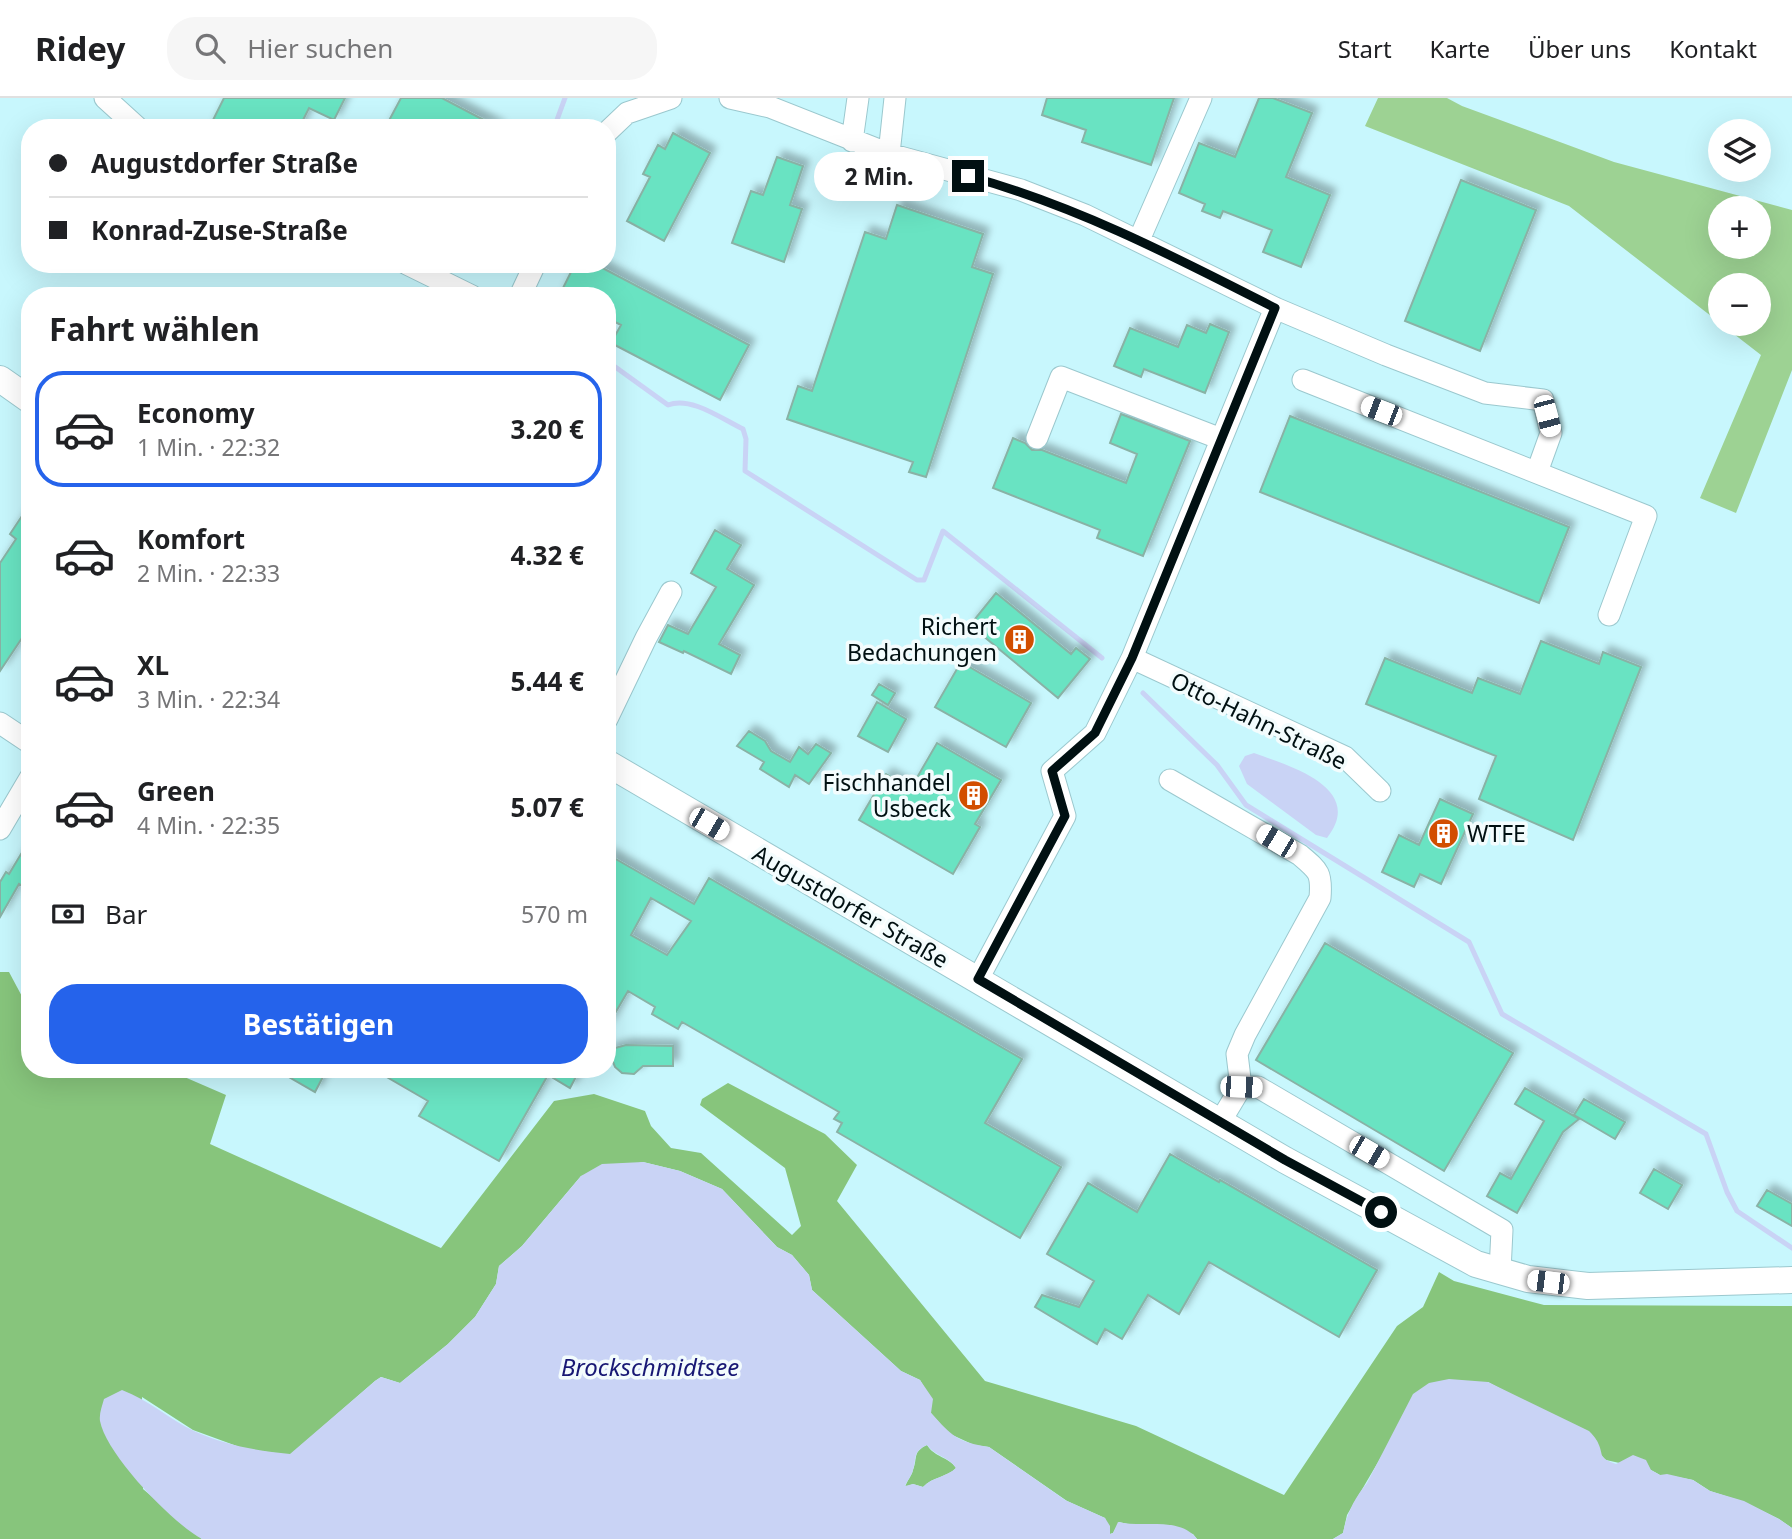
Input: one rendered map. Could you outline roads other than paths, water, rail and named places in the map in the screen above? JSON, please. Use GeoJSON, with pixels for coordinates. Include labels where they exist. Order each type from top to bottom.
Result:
{"type":"FeatureCollection","features":[{"type":"Feature","properties":{"kind":"main road"},"geometry":{"type":"LineString","coordinates":[[0,379],[21,394]]}},
{"type":"Feature","properties":{"kind":"main road","name":"Augustdorfer Straße"},"geometry":{"type":"LineString","coordinates":[[616,768],[1285,1160],[1476,1264],[1528,1279],[1588,1286],[1792,1280]]}},
{"type":"Feature","properties":{"kind":"street"},"geometry":{"type":"LineString","coordinates":[[105,98],[128,119]]}},
{"type":"Feature","properties":{"kind":"street"},"geometry":{"type":"LineString","coordinates":[[616,123],[627,113],[671,98]]}},
{"type":"Feature","properties":{"kind":"street"},"geometry":{"type":"LineString","coordinates":[[730,98],[771,102],[852,141],[889,154],[1021,190],[1085,215],[1275,308],[1386,355],[1485,393],[1542,400],[1551,433],[1537,472]]}},
{"type":"Feature","properties":{"kind":"street"},"geometry":{"type":"LineString","coordinates":[[852,141],[858,98]]}},
{"type":"Feature","properties":{"kind":"street"},"geometry":{"type":"LineString","coordinates":[[889,154],[895,98]]}},
{"type":"Feature","properties":{"kind":"street"},"geometry":{"type":"LineString","coordinates":[[1139,240],[1201,98]]}},
{"type":"Feature","properties":{"kind":"street"},"geometry":{"type":"LineString","coordinates":[[425,273],[454,287]]}},
{"type":"Feature","properties":{"kind":"street"},"geometry":{"type":"LineString","coordinates":[[978,979],[1065,816],[1052,771],[1095,733],[1132,658],[1275,308]]}},
{"type":"Feature","properties":{"kind":"street"},"geometry":{"type":"LineString","coordinates":[[1037,438],[1061,377],[1221,439]]}},
{"type":"Feature","properties":{"kind":"street"},"geometry":{"type":"LineString","coordinates":[[1303,380],[1646,516],[1609,615]]}},
{"type":"Feature","properties":{"kind":"street"},"geometry":{"type":"LineString","coordinates":[[616,700],[671,592]]}},
{"type":"Feature","properties":{"kind":"street","name":"Otto-Hahn-Straße"},"geometry":{"type":"LineString","coordinates":[[1132,658],[1345,757],[1380,792]]}},
{"type":"Feature","properties":{"kind":"street"},"geometry":{"type":"LineString","coordinates":[[0,723],[21,737]]}},
{"type":"Feature","properties":{"kind":"street"},"geometry":{"type":"LineString","coordinates":[[1170,780],[1300,855],[1313,865],[1321,879],[1320,898],[1241,1044],[1237,1054],[1241,1087],[1220,1122]]}},
{"type":"Feature","properties":{"kind":"street"},"geometry":{"type":"LineString","coordinates":[[0,829],[21,793]]}},
{"type":"Feature","properties":{"kind":"street"},"geometry":{"type":"LineString","coordinates":[[1241,1087],[1258,1087],[1502,1230],[1500,1271]]}},
{"type":"Feature","properties":{"kind":"water"},"geometry":{"type":"Polygon","coordinates":[[[1254,753],[1303,772],[1331,793],[1337,805],[1337,821],[1327,838],[1316,835],[1247,784],[1239,766],[1245,756],[1254,753]]]}},
{"type":"Feature","properties":{"kind":"water","name":"Brockschmidtsee"},"geometry":{"type":"Polygon","coordinates":[[[643,1162],[680,1171],[722,1189],[777,1247],[792,1255],[809,1275],[812,1290],[901,1371],[920,1380],[933,1399],[931,1413],[950,1433],[969,1443],[989,1447],[1065,1500],[1105,1518],[1110,1526],[1110,1534],[1118,1522],[1160,1524],[1181,1527],[1197,1539],[202,1539],[158,1503],[114,1451],[100,1421],[101,1410],[104,1399],[122,1390],[206,1436],[241,1447],[290,1454],[375,1381],[381,1377],[400,1383],[448,1344],[475,1317],[496,1284],[499,1266],[522,1246],[581,1176],[602,1164],[643,1162]],[[927,1445],[917,1453],[905,1486],[913,1484],[923,1487],[956,1468],[950,1461],[927,1445]]]}},
{"type":"Feature","properties":{"kind":"water"},"geometry":{"type":"Polygon","coordinates":[[[1449,1379],[1488,1382],[1589,1431],[1597,1441],[1603,1457],[1610,1462],[1616,1464],[1633,1455],[1646,1460],[1651,1470],[1660,1475],[1693,1480],[1710,1491],[1744,1501],[1792,1528],[1792,1539],[1333,1539],[1343,1533],[1352,1506],[1367,1483],[1413,1394],[1429,1383],[1449,1379]]]}},
{"type":"Feature","properties":{"kind":"waterway"},"geometry":{"type":"LineString","coordinates":[[557,119],[565,98]]}},
{"type":"Feature","properties":{"kind":"waterway"},"geometry":{"type":"LineString","coordinates":[[616,367],[668,405],[677,403],[696,406],[743,429],[746,439],[745,471],[917,580],[924,580],[943,531],[1102,658]]}},
{"type":"Feature","properties":{"kind":"waterway"},"geometry":{"type":"LineString","coordinates":[[1143,693],[1217,765],[1246,805],[1469,942],[1502,1014],[1706,1134],[1727,1192],[1737,1211],[1792,1248]]}},
{"type":"Feature","properties":{"kind":"place","name":"Richert Bedachungen"},"geometry":{"type":"Point","coordinates":[1020,639]}},
{"type":"Feature","properties":{"kind":"place","name":"Fischhandel Usbeck"},"geometry":{"type":"Point","coordinates":[974,795]}},
{"type":"Feature","properties":{"kind":"place","name":"WTFE"},"geometry":{"type":"Point","coordinates":[1444,833]}}]}
